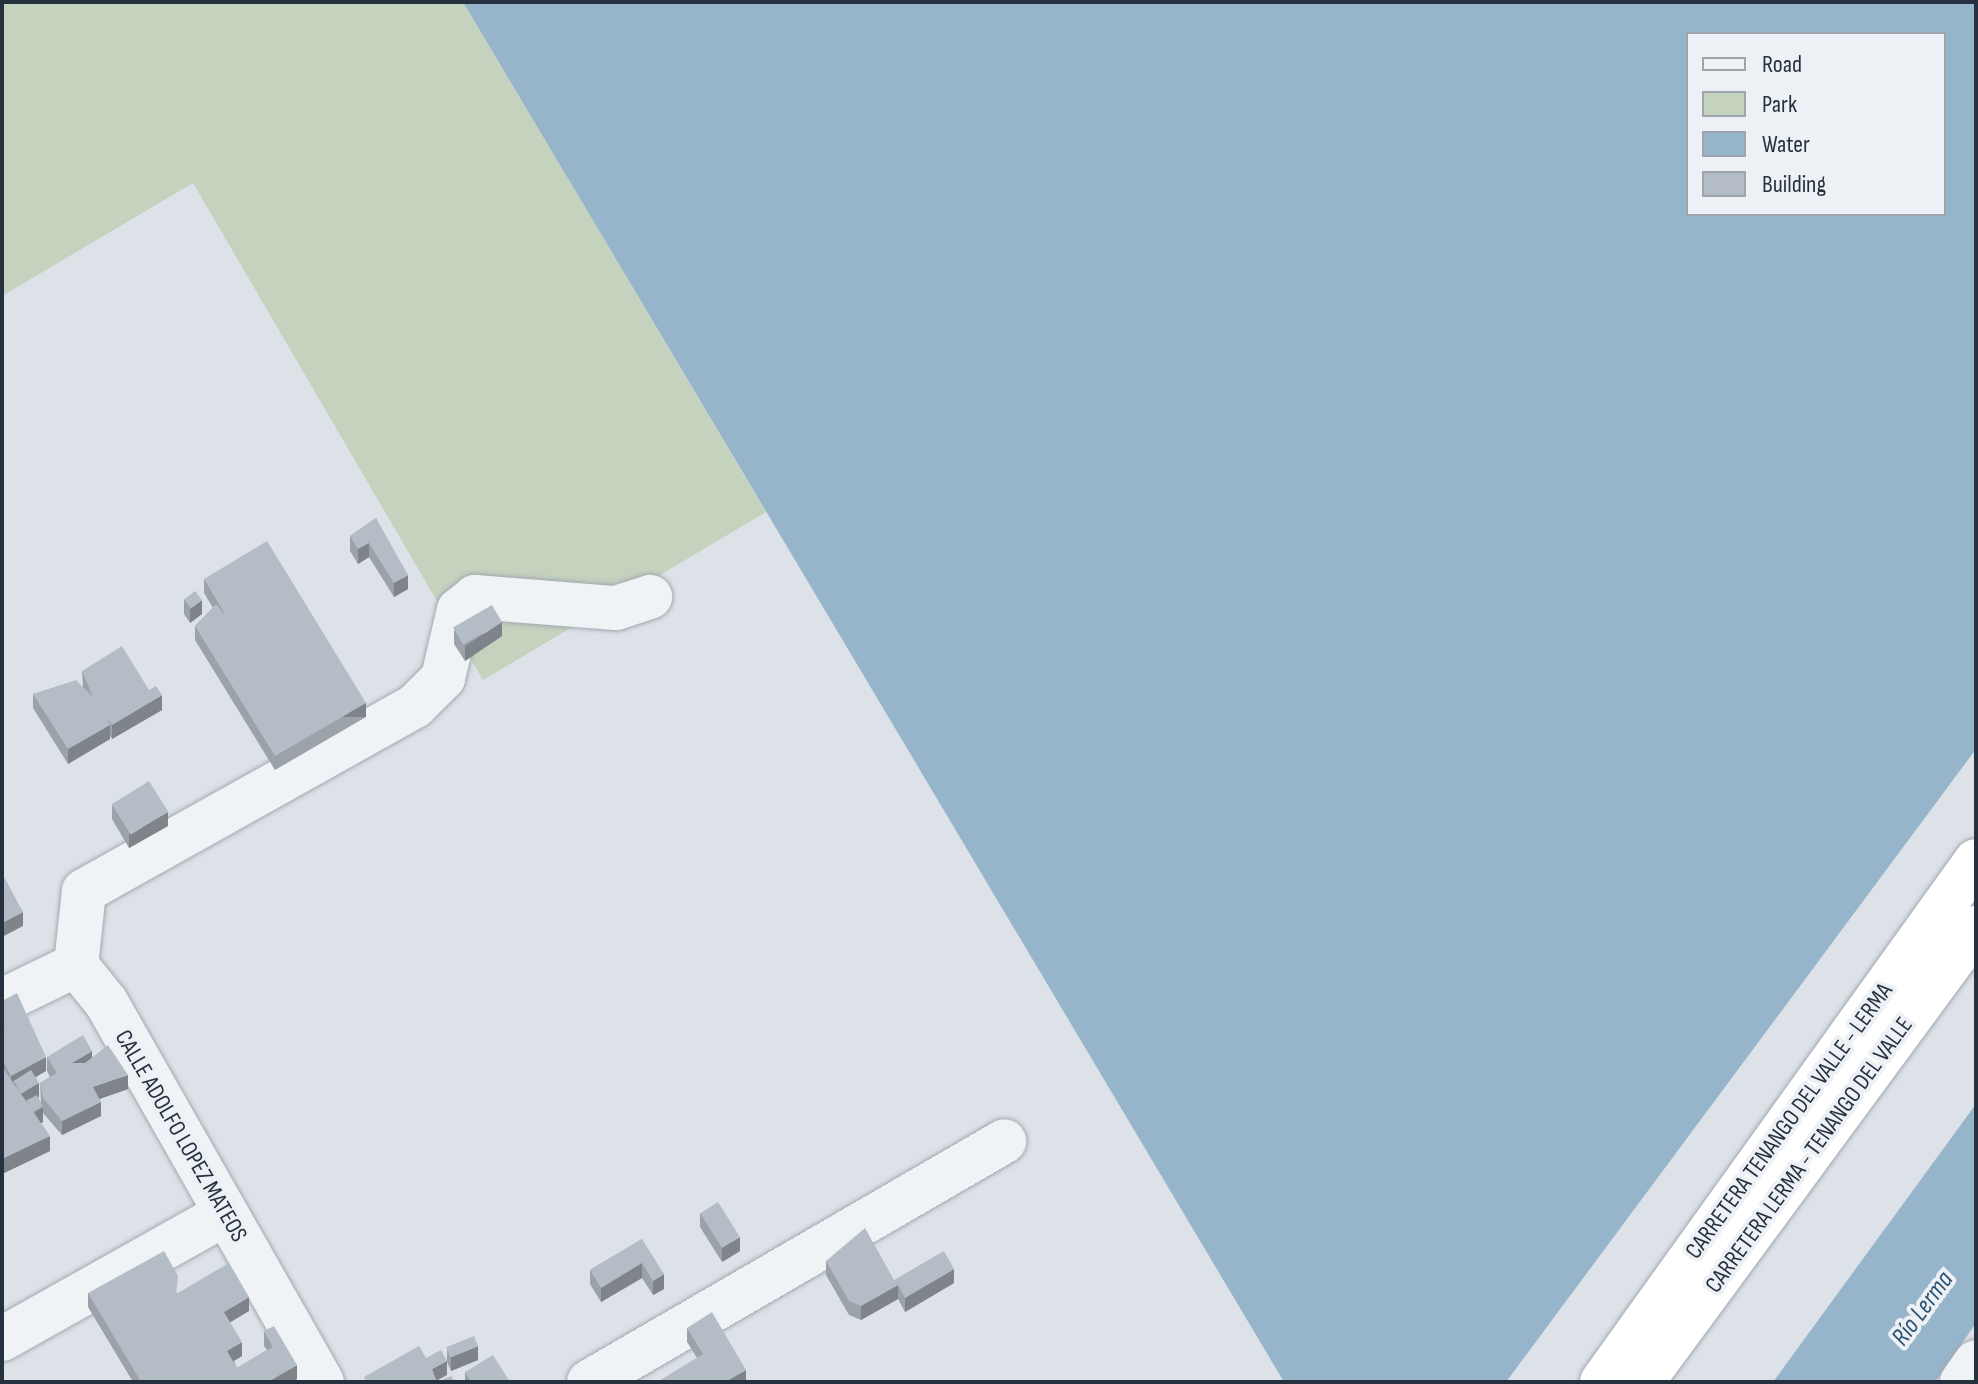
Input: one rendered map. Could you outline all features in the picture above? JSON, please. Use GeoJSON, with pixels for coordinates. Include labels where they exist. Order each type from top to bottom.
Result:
{"type":"FeatureCollection","features":[{"type":"Feature","properties":{"kind":"highway","name":"CARRETERA TENANGO DEL VALLE - LERMA"},"geometry":{"type":"LineString","coordinates":[[1602,1382],[1976,861]]}},
{"type":"Feature","properties":{"kind":"highway","name":"CARRETERA LERMA - TENANGO DEL VALLE"},"geometry":{"type":"LineString","coordinates":[[1642,1382],[1976,928]]}},
{"type":"Feature","properties":{"kind":"street"},"geometry":{"type":"LineString","coordinates":[[2,1001],[76,965],[84,891],[415,706],[443,678],[459,610],[475,597],[616,608],[650,597]]}},
{"type":"Feature","properties":{"kind":"street","name":"CALLE ADOLFO LOPEZ MATEOS"},"geometry":{"type":"LineString","coordinates":[[76,965],[106,1002],[322,1382]]}},
{"type":"Feature","properties":{"kind":"street"},"geometry":{"type":"LineString","coordinates":[[589,1382],[1004,1141]]}},
{"type":"Feature","properties":{"kind":"street"},"geometry":{"type":"LineString","coordinates":[[2,1339],[225,1214]]}},
{"type":"Feature","properties":{"kind":"street"},"geometry":{"type":"LineString","coordinates":[[1962,1382],[1976,1362]]}},
{"type":"Feature","properties":{"kind":"green space"},"geometry":{"type":"Polygon","coordinates":[[[2,2],[463,2],[766,512],[483,680],[193,183],[2,296],[2,2]]]}},
{"type":"Feature","properties":{"kind":"water"},"geometry":{"type":"Polygon","coordinates":[[[463,2],[1976,2],[1976,749],[1506,1382],[1284,1382],[463,2]]]}},
{"type":"Feature","properties":{"kind":"water","name":"Río Lerma"},"geometry":{"type":"Polygon","coordinates":[[[1976,1104],[1976,1323],[1935,1382],[1773,1382],[1976,1104]]]}},
{"type":"Feature","properties":{"kind":"building"},"geometry":{"type":"Polygon","coordinates":[[[376,518],[408,575],[394,583],[369,543],[358,549],[350,536],[376,518]]]}},
{"type":"Feature","properties":{"kind":"building"},"geometry":{"type":"Polygon","coordinates":[[[267,541],[366,703],[275,756],[195,626],[216,604],[226,616],[204,579],[267,541]]]}},
{"type":"Feature","properties":{"kind":"building"},"geometry":{"type":"Polygon","coordinates":[[[195,591],[202,600],[191,608],[184,600],[195,591]]]}},
{"type":"Feature","properties":{"kind":"building"},"geometry":{"type":"Polygon","coordinates":[[[492,605],[502,622],[463,645],[453,628],[492,605]]]}},
{"type":"Feature","properties":{"kind":"building"},"geometry":{"type":"Polygon","coordinates":[[[122,646],[149,690],[156,686],[162,695],[112,725],[107,718],[110,725],[68,749],[33,694],[76,680],[93,697],[82,671],[122,646]]]}},
{"type":"Feature","properties":{"kind":"building"},"geometry":{"type":"Polygon","coordinates":[[[149,781],[168,812],[131,835],[112,804],[149,781]]]}},
{"type":"Feature","properties":{"kind":"building"},"geometry":{"type":"Polygon","coordinates":[[[2,873],[23,912],[2,923],[2,873]]]}},
{"type":"Feature","properties":{"kind":"building"},"geometry":{"type":"Polygon","coordinates":[[[17,993],[46,1057],[11,1076],[2,1059],[2,1030],[10,1025],[2,1029],[2,1001],[17,993]]]}},
{"type":"Feature","properties":{"kind":"building"},"geometry":{"type":"Polygon","coordinates":[[[83,1035],[92,1051],[72,1063],[85,1063],[108,1045],[128,1075],[93,1087],[101,1102],[62,1121],[43,1098],[40,1083],[57,1073],[47,1057],[83,1035]]]}},
{"type":"Feature","properties":{"kind":"building"},"geometry":{"type":"Polygon","coordinates":[[[2,1069],[50,1136],[2,1159],[2,1069]]]}},
{"type":"Feature","properties":{"kind":"building"},"geometry":{"type":"Polygon","coordinates":[[[31,1070],[39,1083],[21,1094],[13,1081],[31,1070]]]}},
{"type":"Feature","properties":{"kind":"building"},"geometry":{"type":"Polygon","coordinates":[[[37,1095],[43,1107],[32,1112],[26,1100],[37,1095]]]}},
{"type":"Feature","properties":{"kind":"building"},"geometry":{"type":"Polygon","coordinates":[[[718,1202],[740,1237],[722,1248],[700,1213],[718,1202]]]}},
{"type":"Feature","properties":{"kind":"building"},"geometry":{"type":"Polygon","coordinates":[[[865,1228],[894,1280],[944,1251],[954,1269],[905,1298],[898,1285],[861,1306],[849,1301],[826,1261],[865,1228]]]}},
{"type":"Feature","properties":{"kind":"building"},"geometry":{"type":"Polygon","coordinates":[[[642,1239],[664,1274],[653,1281],[642,1263],[601,1288],[590,1270],[642,1239]]]}},
{"type":"Feature","properties":{"kind":"building"},"geometry":{"type":"Polygon","coordinates":[[[164,1251],[178,1276],[176,1294],[229,1263],[249,1297],[224,1312],[242,1342],[227,1351],[237,1368],[273,1347],[264,1331],[274,1326],[297,1365],[268,1382],[141,1382],[88,1293],[164,1251]]]}},
{"type":"Feature","properties":{"kind":"building"},"geometry":{"type":"Polygon","coordinates":[[[712,1312],[746,1370],[725,1382],[657,1382],[703,1354],[687,1328],[712,1312]]]}},
{"type":"Feature","properties":{"kind":"building"},"geometry":{"type":"Polygon","coordinates":[[[474,1336],[478,1346],[450,1357],[446,1347],[474,1336]]]}},
{"type":"Feature","properties":{"kind":"building"},"geometry":{"type":"Polygon","coordinates":[[[419,1346],[426,1358],[441,1350],[447,1361],[432,1369],[437,1382],[367,1382],[364,1377],[419,1346]]]}},
{"type":"Feature","properties":{"kind":"building"},"geometry":{"type":"Polygon","coordinates":[[[493,1355],[510,1382],[471,1382],[465,1372],[493,1355]]]}},
{"type":"Feature","properties":{"kind":"building"},"geometry":{"type":"Polygon","coordinates":[[[451,1376],[455,1382],[437,1382],[451,1376]]]}}]}
